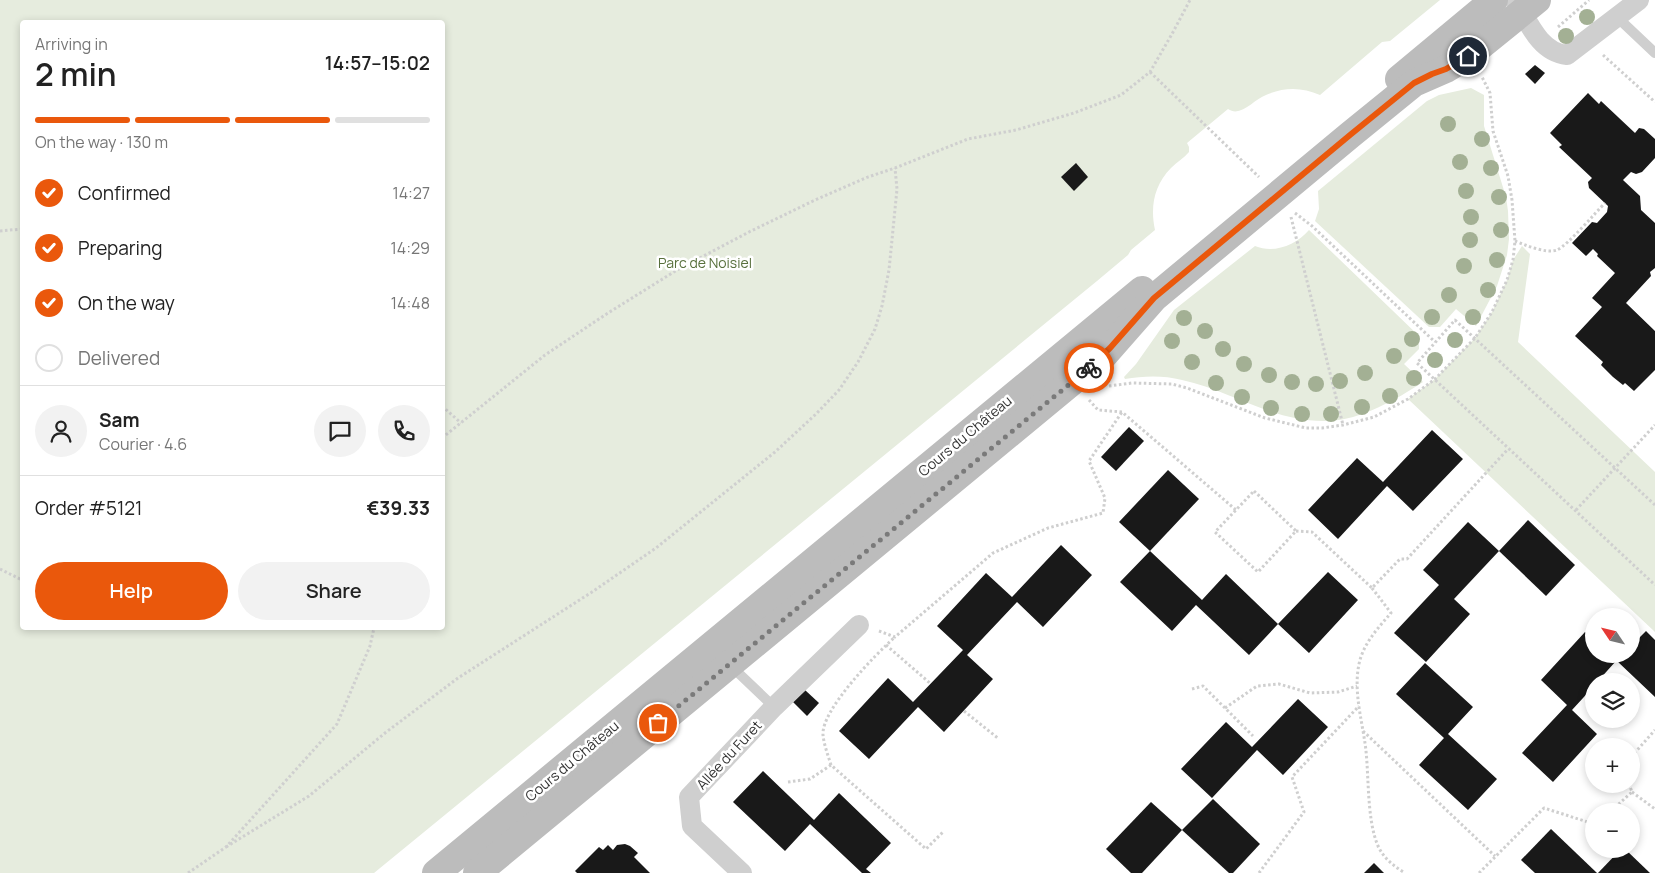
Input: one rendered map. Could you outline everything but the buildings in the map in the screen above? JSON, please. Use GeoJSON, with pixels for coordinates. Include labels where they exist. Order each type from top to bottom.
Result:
{"type":"FeatureCollection","features":[{"type":"Feature","properties":{"kind":"main road","name":"Cours du Château"},"geometry":{"type":"LineString","coordinates":[[436,873],[1494,0]]}},
{"type":"Feature","properties":{"kind":"main road","name":"Cours du Château"},"geometry":{"type":"LineString","coordinates":[[477,873],[1104,355],[1154,298],[1350,135],[1414,83],[1446,69],[1468,56],[1525,4]]}},
{"type":"Feature","properties":{"kind":"street"},"geometry":{"type":"LineString","coordinates":[[1525,4],[1540,40],[1557,54],[1567,55],[1588,41],[1639,0]]}},
{"type":"Feature","properties":{"kind":"street","name":"Allée du Furet"},"geometry":{"type":"LineString","coordinates":[[742,873],[692,826],[689,797],[774,707],[859,625]]}},
{"type":"Feature","properties":{"kind":"lane"},"geometry":{"type":"LineString","coordinates":[[1618,18],[1655,53]]}},
{"type":"Feature","properties":{"kind":"lane"},"geometry":{"type":"LineString","coordinates":[[730,665],[774,707]]}},
{"type":"Feature","properties":{"kind":"path"},"geometry":{"type":"LineString","coordinates":[[445,435],[545,355],[678,270],[749,232],[868,177],[968,139],[1016,130],[1074,113],[1121,95],[1150,72],[1190,0]]}},
{"type":"Feature","properties":{"kind":"path"},"geometry":{"type":"LineString","coordinates":[[1588,41],[1655,102]]}},
{"type":"Feature","properties":{"kind":"path"},"geometry":{"type":"LineString","coordinates":[[1150,72],[1269,187]]}},
{"type":"Feature","properties":{"kind":"path"},"geometry":{"type":"LineString","coordinates":[[1108,386],[1132,383],[1172,384],[1265,418],[1306,428],[1322,428],[1374,417],[1408,399],[1435,379],[1475,338],[1492,312],[1507,280],[1513,260],[1515,241],[1508,176],[1493,131],[1490,93],[1481,76]]}},
{"type":"Feature","properties":{"kind":"path"},"geometry":{"type":"LineString","coordinates":[[188,873],[226,847],[309,796],[385,733],[458,678],[592,592],[656,548],[775,452],[816,414],[839,390],[858,362],[875,329],[882,306],[889,270],[897,189],[895,168]]}},
{"type":"Feature","properties":{"kind":"path"},"geometry":{"type":"LineString","coordinates":[[1515,241],[1538,249],[1556,250],[1564,245],[1605,203]]}},
{"type":"Feature","properties":{"kind":"path"},"geometry":{"type":"LineString","coordinates":[[1343,425],[1289,209],[1312,226],[1435,342]]}},
{"type":"Feature","properties":{"kind":"path"},"geometry":{"type":"LineString","coordinates":[[0,231],[20,229]]}},
{"type":"Feature","properties":{"kind":"path"},"geometry":{"type":"LineString","coordinates":[[1655,505],[1455,320],[1417,362],[1655,585]]}},
{"type":"Feature","properties":{"kind":"path"},"geometry":{"type":"LineString","coordinates":[[1073,381],[1098,410],[1122,412],[1236,510]]}},
{"type":"Feature","properties":{"kind":"path"},"geometry":{"type":"LineString","coordinates":[[445,409],[461,422]]}},
{"type":"Feature","properties":{"kind":"path"},"geometry":{"type":"LineString","coordinates":[[944,832],[926,849],[830,765],[823,733],[832,708],[868,663],[886,645],[993,553],[1048,528],[1103,513],[1105,498],[1089,461],[1122,412]]}},
{"type":"Feature","properties":{"kind":"path"},"geometry":{"type":"LineString","coordinates":[[1576,510],[1655,425]]}},
{"type":"Feature","properties":{"kind":"path"},"geometry":{"type":"LineString","coordinates":[[1372,588],[1400,559],[1407,558],[1508,449]]}},
{"type":"Feature","properties":{"kind":"path"},"geometry":{"type":"LineString","coordinates":[[1296,531],[1258,572],[1215,532],[1254,491],[1296,531],[1312,532],[1372,588],[1391,613],[1370,636],[1359,663],[1357,686],[1372,820],[1378,846],[1389,863],[1405,873]]}},
{"type":"Feature","properties":{"kind":"path"},"geometry":{"type":"LineString","coordinates":[[0,569],[20,579]]}},
{"type":"Feature","properties":{"kind":"path"},"geometry":{"type":"LineString","coordinates":[[859,625],[895,637]]}},
{"type":"Feature","properties":{"kind":"path"},"geometry":{"type":"LineString","coordinates":[[226,847],[337,724],[370,646],[374,630]]}},
{"type":"Feature","properties":{"kind":"path"},"geometry":{"type":"LineString","coordinates":[[886,645],[931,684]]}},
{"type":"Feature","properties":{"kind":"path"},"geometry":{"type":"LineString","coordinates":[[1225,708],[1257,686],[1278,684],[1310,693],[1338,692],[1357,686]]}},
{"type":"Feature","properties":{"kind":"path"},"geometry":{"type":"LineString","coordinates":[[1192,689],[1203,686],[1252,736]]}},
{"type":"Feature","properties":{"kind":"path"},"geometry":{"type":"LineString","coordinates":[[1259,873],[1304,812],[1292,777],[1359,706]]}},
{"type":"Feature","properties":{"kind":"path"},"geometry":{"type":"LineString","coordinates":[[964,711],[999,739]]}},
{"type":"Feature","properties":{"kind":"path"},"geometry":{"type":"LineString","coordinates":[[1640,747],[1655,730]]}},
{"type":"Feature","properties":{"kind":"path"},"geometry":{"type":"LineString","coordinates":[[1363,731],[1495,856]]}},
{"type":"Feature","properties":{"kind":"path"},"geometry":{"type":"LineString","coordinates":[[788,782],[810,779],[830,765]]}},
{"type":"Feature","properties":{"kind":"path"},"geometry":{"type":"LineString","coordinates":[[1620,803],[1631,793]]}},
{"type":"Feature","properties":{"kind":"path"},"geometry":{"type":"LineString","coordinates":[[1633,793],[1655,809]]}},
{"type":"Feature","properties":{"kind":"path"},"geometry":{"type":"LineString","coordinates":[[1480,873],[1544,808],[1585,821]]}},
{"type":"Feature","properties":{"kind":"green space","name":"Parc de Noisiel"},"geometry":{"type":"Polygon","coordinates":[[[0,0],[1440,0],[1390,41],[1382,42],[1320,95],[1306,90],[1286,89],[1261,97],[1243,110],[1233,111],[1228,109],[1187,143],[1189,152],[1165,175],[1157,189],[1153,205],[1155,230],[1131,250],[1128,255],[374,873],[0,873],[0,0]]]}},
{"type":"Feature","properties":{"kind":"green space"},"geometry":{"type":"Polygon","coordinates":[[[1471,88],[1484,95],[1484,126],[1506,197],[1509,239],[1507,255],[1497,286],[1476,326],[1456,309],[1440,327],[1429,327],[1315,221],[1319,209],[1318,191],[1427,101],[1439,95],[1471,88]]]}},
{"type":"Feature","properties":{"kind":"green space"},"geometry":{"type":"Polygon","coordinates":[[[1309,230],[1419,336],[1419,349],[1404,364],[1423,382],[1390,402],[1366,413],[1328,421],[1308,420],[1272,412],[1219,391],[1175,378],[1153,376],[1125,379],[1124,377],[1136,364],[1174,310],[1255,246],[1270,249],[1284,247],[1298,240],[1309,230]]]}},
{"type":"Feature","properties":{"kind":"green space"},"geometry":{"type":"Polygon","coordinates":[[[1522,246],[1530,254],[1518,342],[1655,472],[1655,632],[1640,618],[1640,608],[1630,608],[1408,399],[1435,379],[1475,338],[1492,312],[1507,280],[1513,260],[1522,246]]]}},
{"type":"Feature","properties":{"kind":"way so far"},"geometry":{"type":"LineString","coordinates":[[658,723],[1089,368]]}},
{"type":"Feature","properties":{"kind":"route"},"geometry":{"type":"LineString","coordinates":[[1089,368],[1104,355],[1154,298],[1350,135],[1414,83],[1446,69],[1468,56]]}}]}
